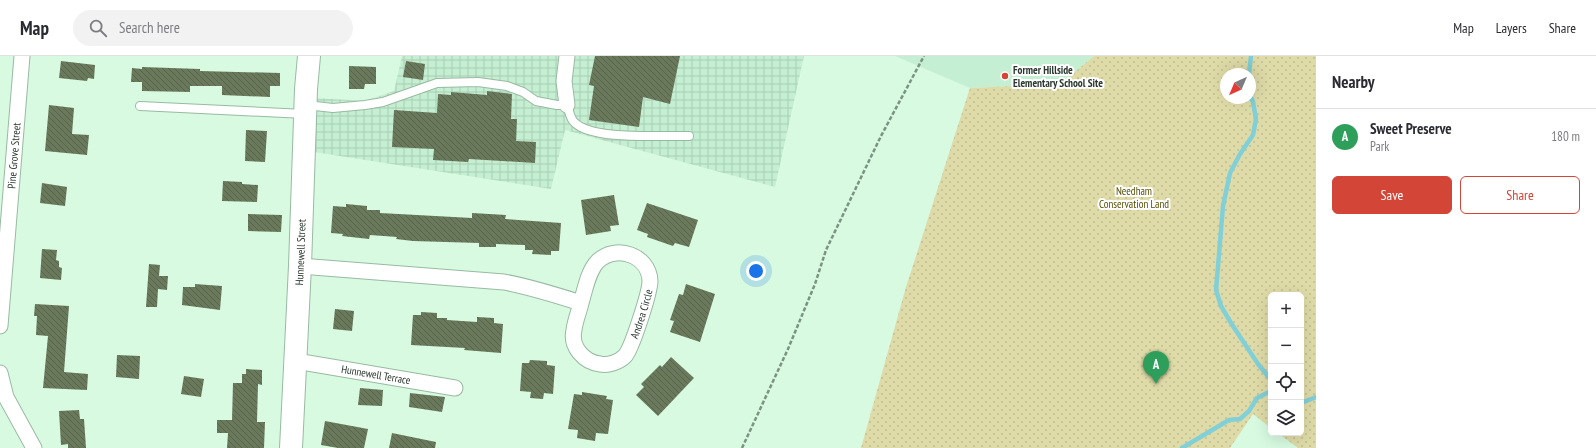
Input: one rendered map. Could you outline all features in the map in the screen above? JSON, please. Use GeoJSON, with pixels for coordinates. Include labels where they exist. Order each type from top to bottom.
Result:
{"type":"FeatureCollection","features":[{"type":"Feature","properties":{"kind":"main road","name":"Hunnewell Street"},"geometry":{"type":"LineString","coordinates":[[291,448],[309,56]]}},
{"type":"Feature","properties":{"kind":"street","name":"Pine Grove Street"},"geometry":{"type":"LineString","coordinates":[[0,326],[7,153],[22,56]]}},
{"type":"Feature","properties":{"kind":"street"},"geometry":{"type":"LineString","coordinates":[[567,56],[564,81],[567,105]]}},
{"type":"Feature","properties":{"kind":"street","name":"Andrea Circle"},"geometry":{"type":"LineString","coordinates":[[615,252],[626,253],[636,257],[645,267],[650,281],[648,292],[631,346],[625,356],[617,362],[604,365],[594,364],[583,357],[577,350],[573,331],[581,303],[592,270],[597,262],[605,256],[615,252]]}},
{"type":"Feature","properties":{"kind":"street"},"geometry":{"type":"LineString","coordinates":[[300,266],[504,282],[529,287],[581,303]]}},
{"type":"Feature","properties":{"kind":"street","name":"Hunnewell Terrace"},"geometry":{"type":"LineString","coordinates":[[296,361],[455,388]]}},
{"type":"Feature","properties":{"kind":"street"},"geometry":{"type":"LineString","coordinates":[[0,373],[6,397],[34,448]]}},
{"type":"Feature","properties":{"kind":"lane"},"geometry":{"type":"LineString","coordinates":[[140,106],[306,110],[383,102],[437,83],[478,82],[507,86],[523,92],[536,101],[557,105],[567,105],[573,121],[582,128],[595,132],[622,136],[689,136]]}},
{"type":"Feature","properties":{"kind":"path"},"geometry":{"type":"LineString","coordinates":[[742,448],[792,341],[815,284],[826,250],[878,143],[924,56]]}},
{"type":"Feature","properties":{"kind":"shaded area"},"geometry":{"type":"Polygon","coordinates":[[[402,56],[804,56],[775,187],[565,130],[551,189],[314,152],[315,98],[365,101],[394,91],[402,56]]]}},
{"type":"Feature","properties":{"kind":"shaded area","name":"Former Hillside Elementary School Site"},"geometry":{"type":"Polygon","coordinates":[[[895,56],[1094,56],[1060,84],[970,88],[895,56]]]}},
{"type":"Feature","properties":{"kind":"green space","name":"Needham Conservation Land"},"geometry":{"type":"Polygon","coordinates":[[[1094,56],[1316,56],[1316,448],[1298,448],[1282,436],[1304,436],[1304,292],[1268,292],[1268,426],[1253,414],[1230,448],[861,448],[906,287],[970,88],[1060,84],[1094,56]]]}},
{"type":"Feature","properties":{"kind":"building"},"geometry":{"type":"Polygon","coordinates":[[[595,56],[680,56],[670,104],[643,97],[639,127],[589,120],[594,86],[589,85],[595,56]]]}},
{"type":"Feature","properties":{"kind":"building"},"geometry":{"type":"Polygon","coordinates":[[[61,61],[95,65],[94,79],[88,78],[87,81],[59,78],[61,61]]]}},
{"type":"Feature","properties":{"kind":"building"},"geometry":{"type":"Polygon","coordinates":[[[406,61],[425,64],[423,80],[403,77],[406,61]]]}},
{"type":"Feature","properties":{"kind":"building"},"geometry":{"type":"Polygon","coordinates":[[[349,66],[376,67],[376,84],[365,84],[364,89],[349,89],[349,66]]]}},
{"type":"Feature","properties":{"kind":"building"},"geometry":{"type":"Polygon","coordinates":[[[142,67],[200,69],[200,71],[280,73],[280,86],[270,86],[270,97],[222,95],[222,86],[190,86],[190,92],[142,91],[142,82],[131,82],[132,68],[142,69],[142,67]]]}},
{"type":"Feature","properties":{"kind":"building"},"geometry":{"type":"Polygon","coordinates":[[[487,91],[512,94],[511,119],[517,119],[516,141],[536,142],[535,163],[469,159],[468,162],[433,160],[434,149],[392,147],[394,110],[437,113],[438,94],[451,95],[451,92],[487,95],[487,91]]]}},
{"type":"Feature","properties":{"kind":"building"},"geometry":{"type":"Polygon","coordinates":[[[49,105],[74,108],[72,134],[89,135],[87,155],[45,151],[49,105]]]}},
{"type":"Feature","properties":{"kind":"building"},"geometry":{"type":"Polygon","coordinates":[[[246,130],[267,131],[265,162],[245,161],[246,130]]]}},
{"type":"Feature","properties":{"kind":"building"},"geometry":{"type":"Polygon","coordinates":[[[223,181],[258,185],[257,202],[222,201],[223,181]]]}},
{"type":"Feature","properties":{"kind":"building"},"geometry":{"type":"Polygon","coordinates":[[[42,183],[67,187],[65,206],[40,203],[42,183]]]}},
{"type":"Feature","properties":{"kind":"building"},"geometry":{"type":"Polygon","coordinates":[[[614,195],[619,225],[610,226],[611,231],[586,235],[581,200],[614,195]]]}},
{"type":"Feature","properties":{"kind":"building"},"geometry":{"type":"Polygon","coordinates":[[[647,203],[698,220],[689,247],[675,243],[673,246],[647,237],[648,234],[637,230],[647,203]]]}},
{"type":"Feature","properties":{"kind":"building"},"geometry":{"type":"Polygon","coordinates":[[[346,204],[367,206],[367,210],[380,210],[380,213],[472,218],[472,213],[506,215],[505,219],[561,223],[559,251],[551,251],[551,255],[532,254],[533,250],[525,250],[525,245],[496,244],[496,247],[479,247],[479,243],[413,241],[396,239],[397,237],[370,235],[369,239],[342,236],[343,234],[331,233],[333,206],[346,207],[346,204]]]}},
{"type":"Feature","properties":{"kind":"building"},"geometry":{"type":"Polygon","coordinates":[[[248,214],[282,215],[281,232],[248,231],[248,214]]]}},
{"type":"Feature","properties":{"kind":"building"},"geometry":{"type":"Polygon","coordinates":[[[42,249],[57,250],[56,260],[59,261],[59,267],[62,268],[61,280],[40,278],[42,249]]]}},
{"type":"Feature","properties":{"kind":"building"},"geometry":{"type":"Polygon","coordinates":[[[149,264],[160,265],[159,276],[168,276],[167,290],[158,289],[157,307],[146,307],[149,264]]]}},
{"type":"Feature","properties":{"kind":"building"},"geometry":{"type":"Polygon","coordinates":[[[195,284],[222,286],[220,310],[182,305],[183,287],[195,287],[195,284]]]}},
{"type":"Feature","properties":{"kind":"building"},"geometry":{"type":"Polygon","coordinates":[[[686,284],[715,294],[700,342],[670,332],[674,321],[670,320],[679,294],[683,295],[686,284]]]}},
{"type":"Feature","properties":{"kind":"building"},"geometry":{"type":"Polygon","coordinates":[[[35,304],[69,306],[64,372],[88,374],[87,390],[43,388],[48,336],[36,335],[37,316],[34,316],[35,304]]]}},
{"type":"Feature","properties":{"kind":"building"},"geometry":{"type":"Polygon","coordinates":[[[335,309],[354,311],[352,331],[333,329],[335,309]]]}},
{"type":"Feature","properties":{"kind":"building"},"geometry":{"type":"Polygon","coordinates":[[[421,312],[437,313],[437,318],[447,318],[447,320],[477,322],[477,317],[494,318],[494,323],[503,324],[501,353],[464,350],[465,348],[411,345],[413,315],[421,315],[421,312]]]}},
{"type":"Feature","properties":{"kind":"building"},"geometry":{"type":"Polygon","coordinates":[[[117,355],[140,356],[139,379],[116,377],[117,355]]]}},
{"type":"Feature","properties":{"kind":"building"},"geometry":{"type":"Polygon","coordinates":[[[671,357],[694,378],[658,416],[636,395],[644,387],[641,384],[660,365],[662,367],[671,357]]]}},
{"type":"Feature","properties":{"kind":"building"},"geometry":{"type":"Polygon","coordinates":[[[530,360],[547,361],[547,365],[555,366],[553,394],[544,393],[543,399],[530,398],[531,392],[520,391],[522,363],[529,363],[530,360]]]}},
{"type":"Feature","properties":{"kind":"building"},"geometry":{"type":"Polygon","coordinates":[[[246,369],[262,370],[262,385],[258,384],[257,422],[265,422],[264,448],[227,448],[228,433],[217,433],[217,420],[232,420],[233,383],[242,383],[242,374],[246,374],[246,369]]]}},
{"type":"Feature","properties":{"kind":"building"},"geometry":{"type":"Polygon","coordinates":[[[184,376],[204,379],[201,397],[181,394],[184,376]]]}},
{"type":"Feature","properties":{"kind":"building"},"geometry":{"type":"Polygon","coordinates":[[[360,388],[383,390],[382,406],[358,405],[360,388]]]}},
{"type":"Feature","properties":{"kind":"building"},"geometry":{"type":"Polygon","coordinates":[[[582,392],[607,396],[606,399],[613,400],[608,434],[596,433],[595,441],[577,438],[578,430],[568,429],[574,394],[582,395],[582,392]]]}},
{"type":"Feature","properties":{"kind":"building"},"geometry":{"type":"Polygon","coordinates":[[[410,393],[445,397],[442,412],[409,407],[410,393]]]}},
{"type":"Feature","properties":{"kind":"building"},"geometry":{"type":"Polygon","coordinates":[[[79,410],[80,419],[84,419],[86,448],[68,448],[68,444],[61,445],[59,411],[79,410]]]}},
{"type":"Feature","properties":{"kind":"building"},"geometry":{"type":"Polygon","coordinates":[[[325,421],[368,429],[364,448],[338,448],[321,445],[325,421]]]}},
{"type":"Feature","properties":{"kind":"building"},"geometry":{"type":"Polygon","coordinates":[[[392,433],[436,442],[435,448],[389,448],[392,433]]]}},
{"type":"Feature","properties":{"kind":"waterway"},"geometry":{"type":"LineString","coordinates":[[1250,68],[1251,56]]}},
{"type":"Feature","properties":{"kind":"waterway"},"geometry":{"type":"LineString","coordinates":[[1253,104],[1256,119],[1253,135],[1240,154],[1230,173],[1223,206],[1216,290],[1221,306],[1231,323],[1268,376]]}},
{"type":"Feature","properties":{"kind":"waterway"},"geometry":{"type":"LineString","coordinates":[[1182,448],[1229,420],[1240,419],[1249,411],[1257,398],[1268,392]]}},
{"type":"Feature","properties":{"kind":"waterway"},"geometry":{"type":"LineString","coordinates":[[1304,402],[1316,397]]}},
{"type":"Feature","properties":{"kind":"place","name":"Former Hillside Elementary School Site"},"geometry":{"type":"Point","coordinates":[1005,76]}},
{"type":"Feature","properties":{"kind":"place","name":"Sweet Preserve"},"geometry":{"type":"Point","coordinates":[1156,384]}}]}
